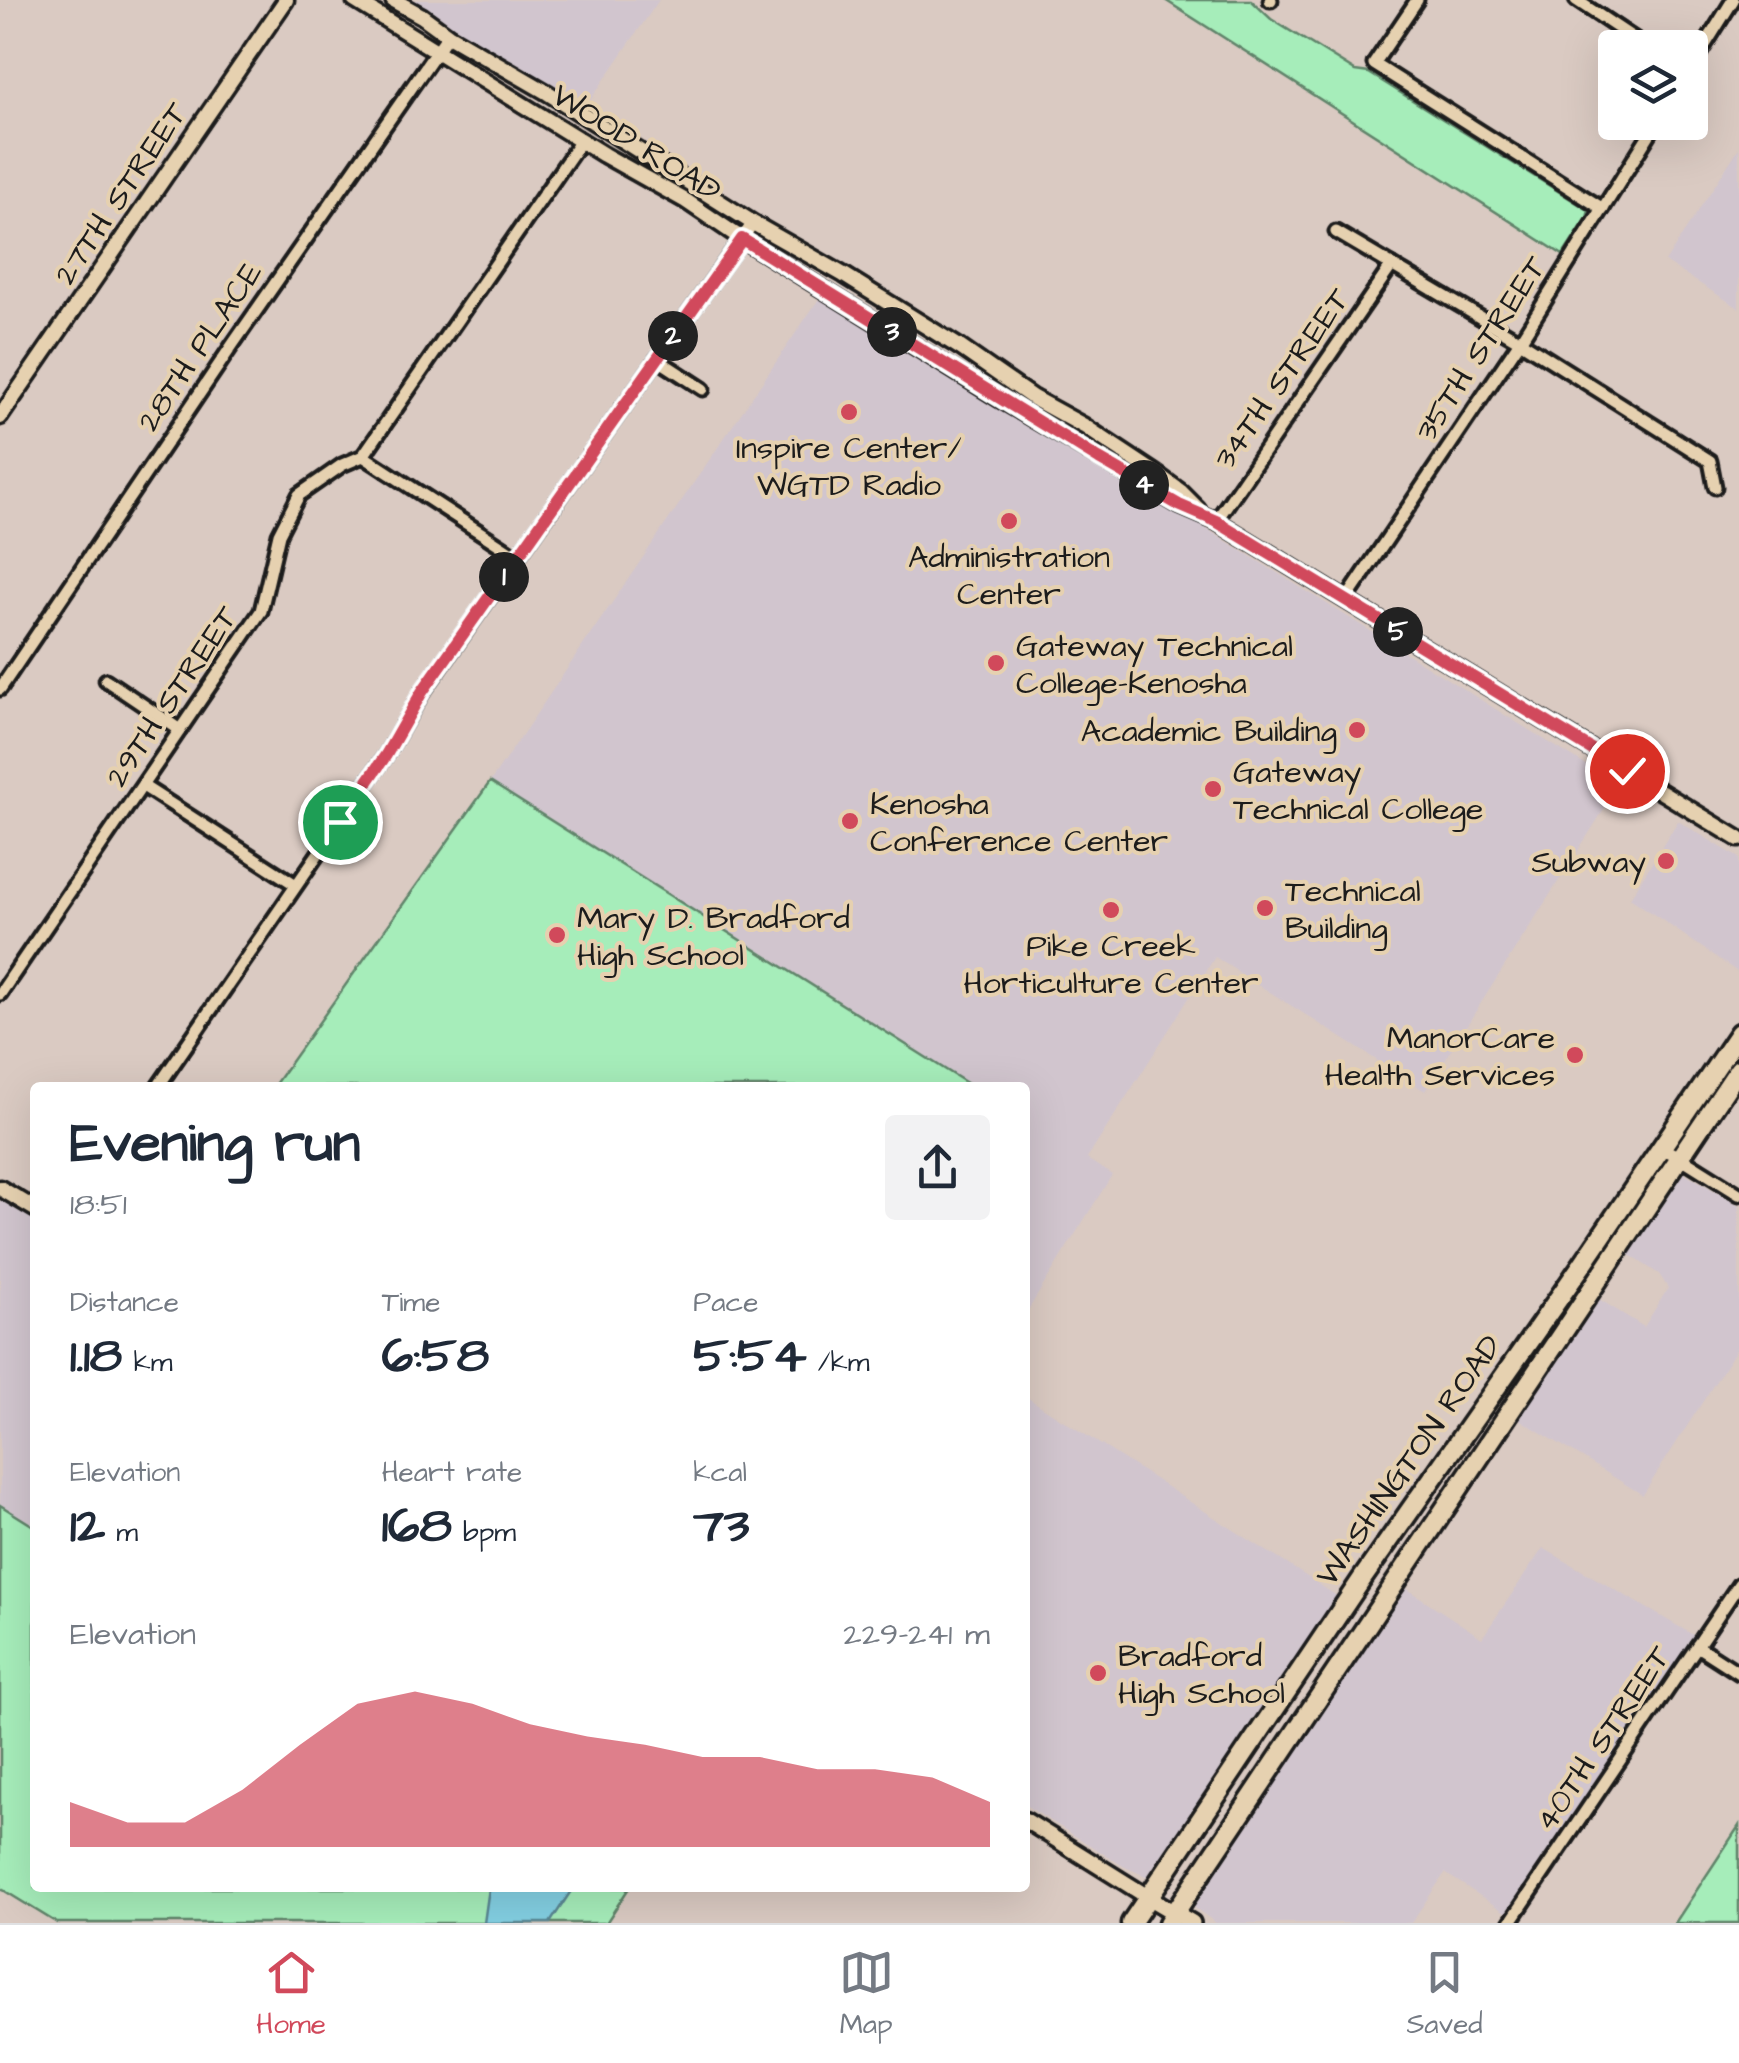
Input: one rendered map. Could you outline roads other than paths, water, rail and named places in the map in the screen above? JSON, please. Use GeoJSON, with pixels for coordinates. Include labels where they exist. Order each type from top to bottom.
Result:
{"type":"FeatureCollection","features":[{"type":"Feature","properties":{"kind":"main road","name":"WASHINGTON ROAD"},"geometry":{"type":"LineString","coordinates":[[1131,1923],[1395,1530],[1739,1034]]}},
{"type":"Feature","properties":{"kind":"main road","name":"WASHINGTON ROAD"},"geometry":{"type":"LineString","coordinates":[[1171,1918],[1739,1070]]}},
{"type":"Feature","properties":{"kind":"main road"},"geometry":{"type":"LineString","coordinates":[[1624,1205],[1641,1216]]}},
{"type":"Feature","properties":{"kind":"main road"},"geometry":{"type":"LineString","coordinates":[[1237,1818],[1242,1793],[1270,1750],[1269,1740],[1258,1733]]}},
{"type":"Feature","properties":{"kind":"main road"},"geometry":{"type":"LineString","coordinates":[[1148,1897],[1171,1918],[1192,1923]]}},
{"type":"Feature","properties":{"kind":"street","name":"27TH STREET"},"geometry":{"type":"LineString","coordinates":[[0,417],[286,0]]}},
{"type":"Feature","properties":{"kind":"street","name":"WOOD ROAD"},"geometry":{"type":"LineString","coordinates":[[354,0],[686,201],[1099,459],[1179,505],[1216,521],[1739,839]]}},
{"type":"Feature","properties":{"kind":"street","name":"WOOD ROAD"},"geometry":{"type":"LineString","coordinates":[[393,0],[961,348],[1033,398],[1155,472],[1202,513]]}},
{"type":"Feature","properties":{"kind":"street"},"geometry":{"type":"LineString","coordinates":[[1417,0],[1374,64],[1603,209]]}},
{"type":"Feature","properties":{"kind":"street"},"geometry":{"type":"LineString","coordinates":[[1708,40],[1733,0]]}},
{"type":"Feature","properties":{"kind":"street"},"geometry":{"type":"LineString","coordinates":[[1580,1],[1622,30]]}},
{"type":"Feature","properties":{"kind":"street","name":"28TH PLACE"},"geometry":{"type":"LineString","coordinates":[[0,690],[233,344],[448,35]]}},
{"type":"Feature","properties":{"kind":"street","name":"29TH STREET"},"geometry":{"type":"LineString","coordinates":[[0,994],[262,611],[280,534],[299,495],[363,456],[581,140]]}},
{"type":"Feature","properties":{"kind":"street","name":"35TH STREET"},"geometry":{"type":"LineString","coordinates":[[1346,600],[1520,340],[1646,140]]}},
{"type":"Feature","properties":{"kind":"street"},"geometry":{"type":"LineString","coordinates":[[161,1082],[386,755],[422,692],[754,223]]}},
{"type":"Feature","properties":{"kind":"street"},"geometry":{"type":"LineString","coordinates":[[1336,232],[1520,340],[1710,461],[1715,487]]}},
{"type":"Feature","properties":{"kind":"street","name":"34TH STREET"},"geometry":{"type":"LineString","coordinates":[[1216,521],[1392,266]]}},
{"type":"Feature","properties":{"kind":"street"},"geometry":{"type":"LineString","coordinates":[[657,359],[703,388]]}},
{"type":"Feature","properties":{"kind":"street"},"geometry":{"type":"LineString","coordinates":[[363,456],[518,558]]}},
{"type":"Feature","properties":{"kind":"street"},"geometry":{"type":"LineString","coordinates":[[106,680],[180,730]]}},
{"type":"Feature","properties":{"kind":"street"},"geometry":{"type":"LineString","coordinates":[[143,786],[296,885]]}},
{"type":"Feature","properties":{"kind":"street"},"geometry":{"type":"LineString","coordinates":[[1662,1148],[1739,1194]]}},
{"type":"Feature","properties":{"kind":"street"},"geometry":{"type":"LineString","coordinates":[[0,1188],[30,1207]]}},
{"type":"Feature","properties":{"kind":"street","name":"40TH STREET"},"geometry":{"type":"LineString","coordinates":[[1510,1923],[1739,1584]]}},
{"type":"Feature","properties":{"kind":"street"},"geometry":{"type":"LineString","coordinates":[[1697,1646],[1739,1673]]}},
{"type":"Feature","properties":{"kind":"street"},"geometry":{"type":"LineString","coordinates":[[1030,1823],[1148,1897]]}},
{"type":"Feature","properties":{"kind":"water"},"geometry":{"type":"Polygon","coordinates":[[[488,1892],[570,1892],[550,1923],[484,1923],[488,1892]]]}},
{"type":"Feature","properties":{"kind":"place","name":"Inspire Center/ WGTD Radio"},"geometry":{"type":"Point","coordinates":[849,412]}},
{"type":"Feature","properties":{"kind":"place","name":"Administration Center"},"geometry":{"type":"Point","coordinates":[1009,521]}},
{"type":"Feature","properties":{"kind":"place","name":"Gateway Technical College-Kenosha"},"geometry":{"type":"Point","coordinates":[996,663]}},
{"type":"Feature","properties":{"kind":"place","name":"Academic Building"},"geometry":{"type":"Point","coordinates":[1357,730]}},
{"type":"Feature","properties":{"kind":"place","name":"Gateway Technical College"},"geometry":{"type":"Point","coordinates":[1213,789]}},
{"type":"Feature","properties":{"kind":"place","name":"Kenosha Conference Center"},"geometry":{"type":"Point","coordinates":[850,821]}},
{"type":"Feature","properties":{"kind":"place","name":"Subway"},"geometry":{"type":"Point","coordinates":[1666,861]}},
{"type":"Feature","properties":{"kind":"place","name":"Technical Building"},"geometry":{"type":"Point","coordinates":[1265,908]}},
{"type":"Feature","properties":{"kind":"place","name":"Pike Creek Horticulture Center"},"geometry":{"type":"Point","coordinates":[1111,910]}},
{"type":"Feature","properties":{"kind":"place","name":"Mary D. Bradford High School"},"geometry":{"type":"Point","coordinates":[557,935]}},
{"type":"Feature","properties":{"kind":"place","name":"ManorCare Health Services"},"geometry":{"type":"Point","coordinates":[1575,1055]}},
{"type":"Feature","properties":{"kind":"place","name":"Bradford High School"},"geometry":{"type":"Point","coordinates":[1098,1673]}}]}
